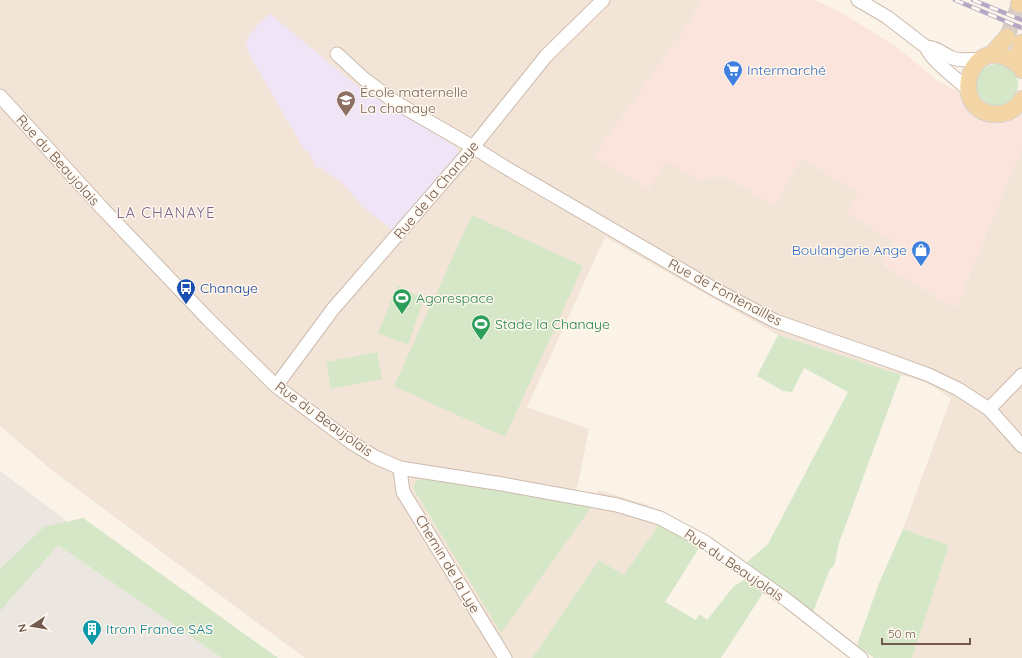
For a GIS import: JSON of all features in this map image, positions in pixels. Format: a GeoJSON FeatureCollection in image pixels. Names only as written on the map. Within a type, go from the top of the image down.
{"type":"FeatureCollection","features":[{"type":"Feature","properties":{"kind":"main road"},"geometry":{"type":"LineString","coordinates":[[1007,37],[986,57],[976,64],[968,78],[968,90],[977,107],[986,112],[997,114],[1002,113],[1020,104]]}},
{"type":"Feature","properties":{"kind":"main road"},"geometry":{"type":"LineString","coordinates":[[986,57],[1000,55],[1019,66],[1021,43]]}},
{"type":"Feature","properties":{"kind":"street","name":"Rue de la Chanaye"},"geometry":{"type":"LineString","coordinates":[[276,386],[333,309],[473,147],[546,56],[603,0]]}},
{"type":"Feature","properties":{"kind":"street"},"geometry":{"type":"LineString","coordinates":[[858,0],[887,17],[926,47],[929,54],[935,61],[968,90]]}},
{"type":"Feature","properties":{"kind":"street"},"geometry":{"type":"LineString","coordinates":[[926,47],[932,47],[952,58],[986,57]]}},
{"type":"Feature","properties":{"kind":"street","name":"Rue de Fontenailles"},"geometry":{"type":"LineString","coordinates":[[337,54],[363,78],[395,102],[710,287],[775,321],[929,375],[958,389],[989,409],[1022,446]]}},
{"type":"Feature","properties":{"kind":"street","name":"Rue du Beaujolais"},"geometry":{"type":"LineString","coordinates":[[0,96],[97,203],[208,319],[276,386],[352,443],[375,457],[400,468],[502,484],[617,505],[660,518],[705,542],[788,601],[861,658]]}},
{"type":"Feature","properties":{"kind":"street"},"geometry":{"type":"LineString","coordinates":[[989,409],[1022,375]]}},
{"type":"Feature","properties":{"kind":"street","name":"Chemin de la Lye"},"geometry":{"type":"LineString","coordinates":[[400,468],[403,492],[505,658]]}},
{"type":"Feature","properties":{"kind":"shaded area"},"geometry":{"type":"Polygon","coordinates":[[[0,0],[700,0],[690,21],[594,156],[649,189],[666,160],[699,179],[723,176],[775,205],[801,159],[859,192],[847,213],[894,241],[883,265],[956,308],[1022,147],[1022,658],[912,658],[949,545],[903,529],[951,398],[925,382],[778,335],[605,237],[527,407],[589,429],[578,484],[571,503],[592,506],[598,490],[648,505],[659,524],[624,575],[599,560],[532,658],[305,658],[54,472],[0,426],[0,0]]]}},
{"type":"Feature","properties":{"kind":"shaded area"},"geometry":{"type":"Polygon","coordinates":[[[700,0],[814,0],[837,10],[897,47],[935,79],[989,110],[1022,116],[1022,147],[956,308],[883,265],[894,241],[847,213],[859,192],[801,159],[775,205],[723,176],[699,179],[666,161],[649,189],[594,156],[690,21],[700,0]]]}},
{"type":"Feature","properties":{"kind":"shaded area","name":"École maternelle La chanaye"},"geometry":{"type":"Polygon","coordinates":[[[270,14],[361,89],[456,147],[458,152],[457,156],[392,230],[363,207],[344,185],[320,167],[317,168],[307,150],[305,151],[249,54],[246,43],[250,34],[259,23],[270,14]]]}},
{"type":"Feature","properties":{"kind":"shaded area"},"geometry":{"type":"Polygon","coordinates":[[[0,471],[66,520],[58,545],[222,658],[0,658],[0,471]]]}},
{"type":"Feature","properties":{"kind":"green space"},"geometry":{"type":"Polygon","coordinates":[[[993,64],[1001,64],[1009,67],[1015,73],[1018,85],[1015,97],[1009,103],[1001,106],[993,106],[985,103],[979,97],[976,89],[976,81],[979,73],[985,67],[993,64]]]}},
{"type":"Feature","properties":{"kind":"green space","name":"Stade la Chanaye"},"geometry":{"type":"Polygon","coordinates":[[[472,215],[583,266],[505,437],[394,386],[472,215]]]}},
{"type":"Feature","properties":{"kind":"green space","name":"Agorespace"},"geometry":{"type":"Polygon","coordinates":[[[397,286],[424,298],[408,345],[378,333],[397,286]]]}},
{"type":"Feature","properties":{"kind":"green space"},"geometry":{"type":"Polygon","coordinates":[[[778,335],[901,375],[839,543],[834,566],[830,569],[813,612],[747,562],[768,544],[848,392],[804,368],[792,392],[783,391],[757,376],[778,335]]]}},
{"type":"Feature","properties":{"kind":"green space"},"geometry":{"type":"Polygon","coordinates":[[[377,352],[382,379],[331,389],[326,362],[377,352]]]}},
{"type":"Feature","properties":{"kind":"green space"},"geometry":{"type":"Polygon","coordinates":[[[425,477],[592,506],[501,633],[413,488],[415,482],[425,477]]]}},
{"type":"Feature","properties":{"kind":"green space"},"geometry":{"type":"Polygon","coordinates":[[[83,518],[278,658],[222,658],[58,545],[0,611],[0,569],[44,527],[83,518]]]}},
{"type":"Feature","properties":{"kind":"green space"},"geometry":{"type":"Polygon","coordinates":[[[659,524],[699,548],[665,602],[696,620],[699,614],[707,620],[734,586],[744,580],[763,593],[721,658],[532,658],[599,560],[624,575],[659,524]]]}},
{"type":"Feature","properties":{"kind":"green space"},"geometry":{"type":"Polygon","coordinates":[[[903,529],[949,545],[912,658],[874,658],[857,645],[879,583],[903,529]]]}},
{"type":"Feature","properties":{"kind":"tunnel"},"geometry":{"type":"LineString","coordinates":[[1007,37],[1019,4]]}},
{"type":"Feature","properties":{"kind":"railway"},"geometry":{"type":"LineString","coordinates":[[955,0],[1022,28]]}},
{"type":"Feature","properties":{"kind":"railway"},"geometry":{"type":"LineString","coordinates":[[973,0],[1022,20]]}},
{"type":"Feature","properties":{"kind":"place","name":"Intermarché"},"geometry":{"type":"Point","coordinates":[733,87]}},
{"type":"Feature","properties":{"kind":"place","name":"École maternelle La chanaye"},"geometry":{"type":"Point","coordinates":[346,117]}},
{"type":"Feature","properties":{"kind":"place","name":"Boulangerie Ange"},"geometry":{"type":"Point","coordinates":[921,267]}},
{"type":"Feature","properties":{"kind":"place","name":"Chanaye"},"geometry":{"type":"Point","coordinates":[186,305]}},
{"type":"Feature","properties":{"kind":"place","name":"Agorespace"},"geometry":{"type":"Point","coordinates":[402,315]}},
{"type":"Feature","properties":{"kind":"place","name":"Stade la Chanaye"},"geometry":{"type":"Point","coordinates":[481,341]}},
{"type":"Feature","properties":{"kind":"place","name":"Itron France SAS"},"geometry":{"type":"Point","coordinates":[92,646]}},
{"type":"Feature","properties":{"kind":"district","name":"LA CHANAYE"},"geometry":{"type":"Point","coordinates":[166,212]}}]}
